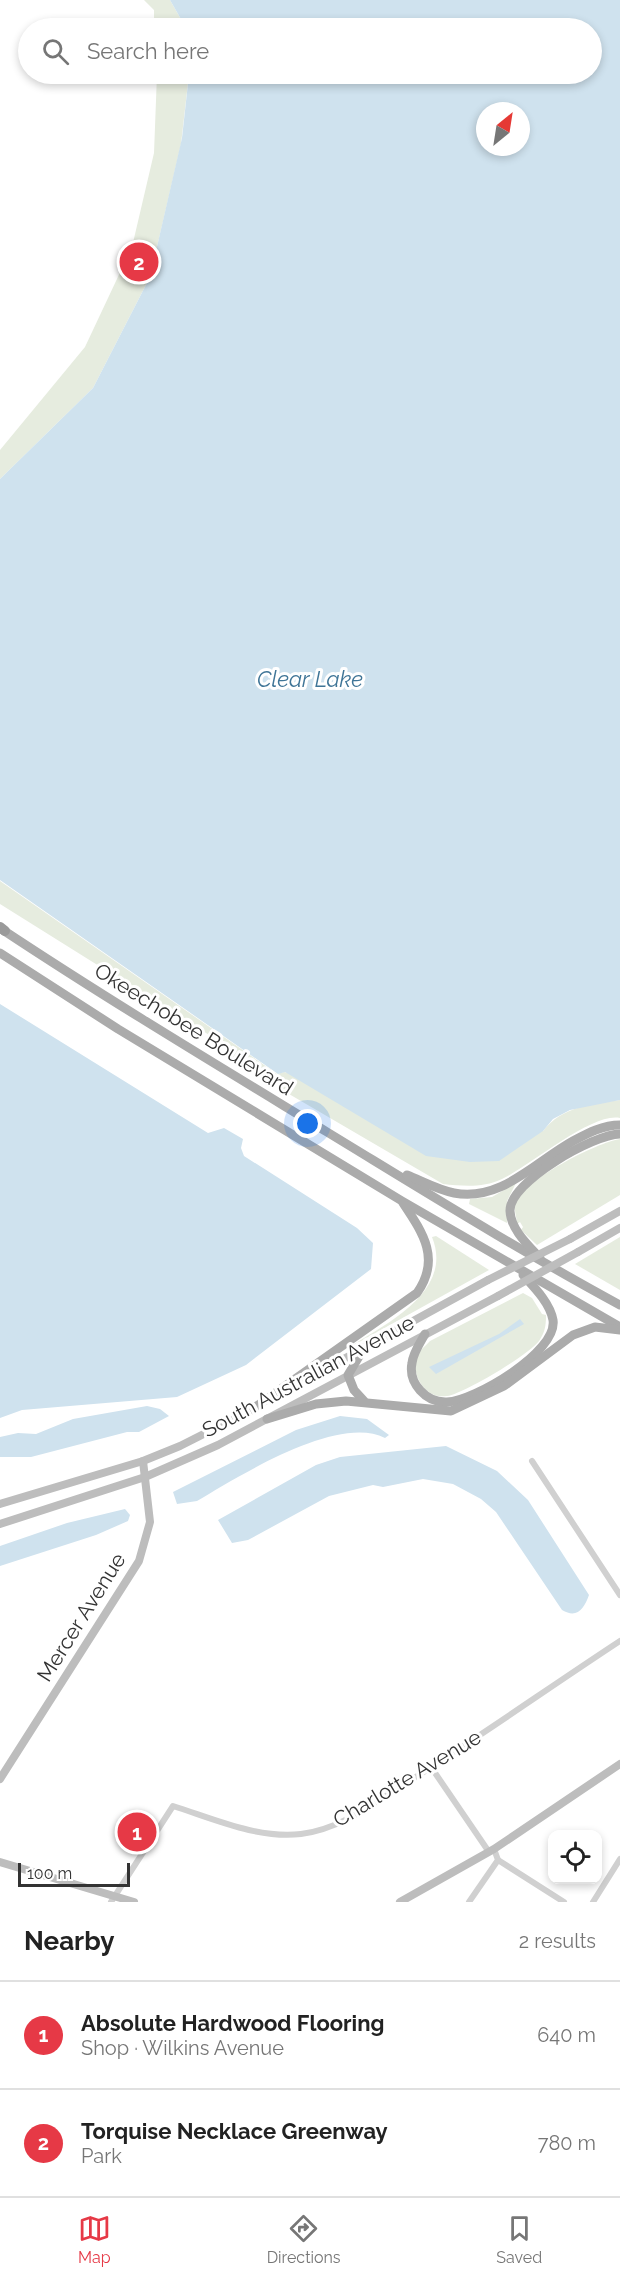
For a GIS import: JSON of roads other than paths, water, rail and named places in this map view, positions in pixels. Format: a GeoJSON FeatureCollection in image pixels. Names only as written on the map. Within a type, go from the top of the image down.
{"type":"FeatureCollection","features":[{"type":"Feature","properties":{"kind":"main road","name":"Okeechobee Boulevard"},"geometry":{"type":"LineString","coordinates":[[2,928],[140,1018],[548,1266],[620,1305]]}},
{"type":"Feature","properties":{"kind":"main road","name":"Okeechobee Boulevard"},"geometry":{"type":"LineString","coordinates":[[0,952],[118,1029],[402,1201],[620,1328]]}},
{"type":"Feature","properties":{"kind":"main road"},"geometry":{"type":"LineString","coordinates":[[377,1162],[439,1188],[455,1193],[478,1194],[493,1191],[515,1180],[560,1148],[591,1132],[620,1125]]}},
{"type":"Feature","properties":{"kind":"main road"},"geometry":{"type":"LineString","coordinates":[[548,1266],[518,1232],[510,1210],[515,1196],[526,1183],[571,1153],[606,1136],[620,1134]]}},
{"type":"Feature","properties":{"kind":"main road"},"geometry":{"type":"LineString","coordinates":[[251,1410],[417,1293],[428,1272],[429,1249],[425,1237],[402,1201]]}},
{"type":"Feature","properties":{"kind":"main road","name":"South Australian Avenue"},"geometry":{"type":"LineString","coordinates":[[0,1504],[143,1461],[180,1446],[251,1410],[488,1280],[570,1239],[620,1210]]}},
{"type":"Feature","properties":{"kind":"main road","name":"South Australian Avenue"},"geometry":{"type":"LineString","coordinates":[[0,1524],[145,1477],[219,1445],[620,1228]]}},
{"type":"Feature","properties":{"kind":"main road"},"geometry":{"type":"LineString","coordinates":[[425,1334],[413,1357],[411,1372],[421,1391],[441,1402],[454,1401],[476,1392],[537,1353],[549,1339],[553,1321],[539,1294],[517,1268]]}},
{"type":"Feature","properties":{"kind":"main road"},"geometry":{"type":"LineString","coordinates":[[267,1419],[316,1404],[364,1401],[451,1411],[504,1386],[573,1335],[595,1327],[620,1328]]}},
{"type":"Feature","properties":{"kind":"main road"},"geometry":{"type":"LineString","coordinates":[[364,1348],[348,1375],[354,1390],[364,1401]]}},
{"type":"Feature","properties":{"kind":"main road","name":"Mercer Avenue"},"geometry":{"type":"LineString","coordinates":[[0,1779],[139,1561],[150,1522],[143,1461]]}},
{"type":"Feature","properties":{"kind":"main road"},"geometry":{"type":"LineString","coordinates":[[400,1902],[491,1851],[620,1764]]}},
{"type":"Feature","properties":{"kind":"main road"},"geometry":{"type":"LineString","coordinates":[[0,1862],[113,1899],[134,1902]]}},
{"type":"Feature","properties":{"kind":"street"},"geometry":{"type":"LineString","coordinates":[[532,1461],[620,1595]]}},
{"type":"Feature","properties":{"kind":"street","name":"Charlotte Avenue"},"geometry":{"type":"LineString","coordinates":[[113,1899],[173,1806],[245,1829],[277,1835],[301,1834],[341,1822],[431,1767],[620,1641]]}},
{"type":"Feature","properties":{"kind":"street"},"geometry":{"type":"LineString","coordinates":[[431,1767],[498,1860],[564,1902]]}},
{"type":"Feature","properties":{"kind":"street"},"geometry":{"type":"LineString","coordinates":[[593,1902],[620,1859]]}},
{"type":"Feature","properties":{"kind":"street"},"geometry":{"type":"LineString","coordinates":[[469,1902],[498,1860]]}},
{"type":"Feature","properties":{"kind":"water","name":"Clear Lake"},"geometry":{"type":"Polygon","coordinates":[[[170,0],[620,0],[620,1100],[570,1110],[553,1119],[543,1131],[499,1161],[470,1162],[426,1156],[285,1072],[278,1074],[0,880],[0,479],[93,388],[150,277],[182,138],[188,84],[602,84],[602,18],[180,18],[170,0]]]}},
{"type":"Feature","properties":{"kind":"water"},"geometry":{"type":"Polygon","coordinates":[[[0,1004],[208,1133],[224,1128],[243,1139],[241,1148],[244,1156],[357,1228],[373,1243],[371,1269],[246,1365],[177,1397],[22,1410],[0,1418],[0,1004]]]}},
{"type":"Feature","properties":{"kind":"water"},"geometry":{"type":"Polygon","coordinates":[[[520,1319],[524,1324],[436,1374],[429,1367],[499,1334],[520,1319]]]}},
{"type":"Feature","properties":{"kind":"water"},"geometry":{"type":"Polygon","coordinates":[[[147,1406],[160,1409],[169,1416],[139,1432],[127,1432],[31,1457],[0,1457],[0,1437],[18,1433],[36,1434],[73,1419],[147,1406]]]}},
{"type":"Feature","properties":{"kind":"water"},"geometry":{"type":"Polygon","coordinates":[[[340,1416],[367,1419],[389,1435],[385,1438],[365,1433],[342,1434],[316,1441],[289,1451],[237,1477],[197,1501],[177,1504],[173,1492],[296,1430],[340,1416]]]}},
{"type":"Feature","properties":{"kind":"water"},"geometry":{"type":"Polygon","coordinates":[[[446,1446],[497,1471],[528,1500],[589,1595],[585,1605],[579,1611],[567,1613],[562,1610],[496,1512],[481,1499],[453,1484],[423,1479],[383,1487],[373,1485],[329,1496],[248,1540],[232,1543],[218,1520],[316,1465],[340,1457],[446,1446]]]}},
{"type":"Feature","properties":{"kind":"water"},"geometry":{"type":"Polygon","coordinates":[[[125,1509],[130,1515],[128,1521],[96,1535],[0,1566],[0,1546],[67,1523],[125,1509]]]}},
{"type":"Feature","properties":{"kind":"place","name":"Torquise Necklace Greenway"},"geometry":{"type":"Point","coordinates":[139,262]}},
{"type":"Feature","properties":{"kind":"place","name":"Absolute Hardwood Flooring"},"geometry":{"type":"Point","coordinates":[137,1832]}}]}
